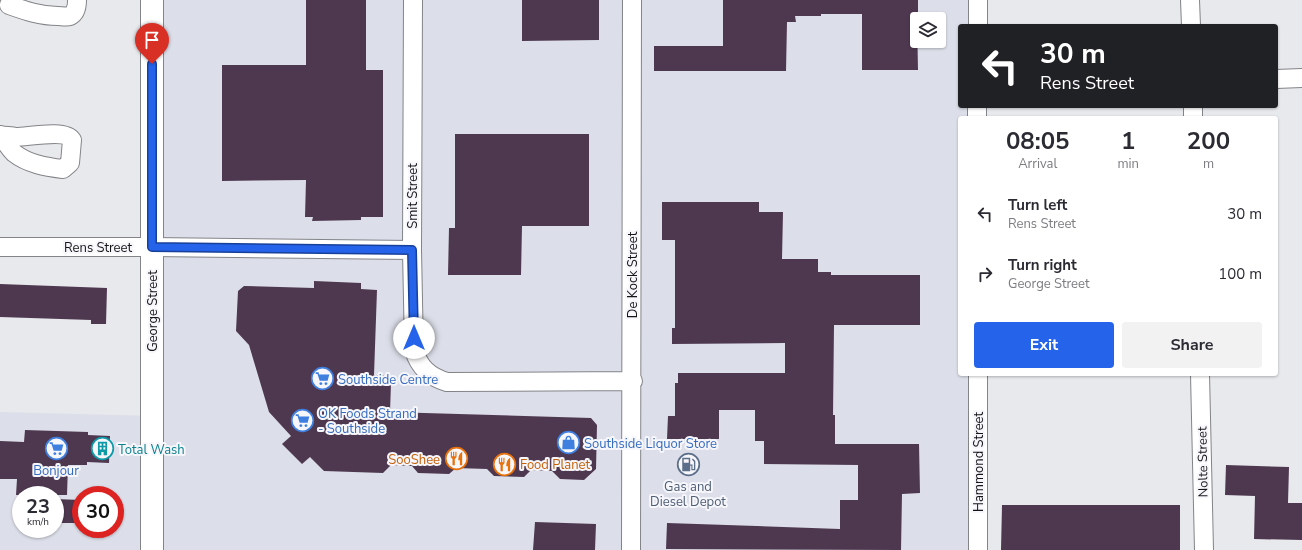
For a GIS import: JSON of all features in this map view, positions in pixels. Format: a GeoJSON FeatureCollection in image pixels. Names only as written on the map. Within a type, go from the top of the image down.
{"type":"FeatureCollection","features":[{"type":"Feature","properties":{"kind":"street"},"geometry":{"type":"LineString","coordinates":[[8,6],[34,15],[71,16],[77,7],[77,0]]}},
{"type":"Feature","properties":{"kind":"street","name":"George Street"},"geometry":{"type":"LineString","coordinates":[[152,0],[152,550]]}},
{"type":"Feature","properties":{"kind":"street","name":"Smit Street"},"geometry":{"type":"LineString","coordinates":[[413,0],[412,250],[414,350],[417,359],[428,374],[447,382],[633,381]]}},
{"type":"Feature","properties":{"kind":"street","name":"De Kock Street"},"geometry":{"type":"LineString","coordinates":[[631,550],[633,381],[632,0]]}},
{"type":"Feature","properties":{"kind":"street"},"geometry":{"type":"LineString","coordinates":[[978,0],[978,24]]}},
{"type":"Feature","properties":{"kind":"street"},"geometry":{"type":"LineString","coordinates":[[1190,0],[1191,24]]}},
{"type":"Feature","properties":{"kind":"street"},"geometry":{"type":"LineString","coordinates":[[1278,79],[1302,78]]}},
{"type":"Feature","properties":{"kind":"street"},"geometry":{"type":"LineString","coordinates":[[0,135],[16,137],[62,135],[70,137],[72,144],[70,163],[63,169],[39,165],[24,159],[13,152],[0,135]]}},
{"type":"Feature","properties":{"kind":"street","name":"Rens Street"},"geometry":{"type":"LineString","coordinates":[[0,247],[412,250]]}},
{"type":"Feature","properties":{"kind":"street","name":"Hammond Street"},"geometry":{"type":"LineString","coordinates":[[978,376],[978,550]]}},
{"type":"Feature","properties":{"kind":"street","name":"Nolte Street"},"geometry":{"type":"LineString","coordinates":[[1200,376],[1204,550]]}},
{"type":"Feature","properties":{"kind":"shaded area"},"geometry":{"type":"Polygon","coordinates":[[[151,0],[973,0],[973,24],[958,24],[958,108],[974,108],[974,116],[958,116],[958,376],[976,376],[977,550],[0,550],[0,412],[153,416],[151,0]]]}},
{"type":"Feature","properties":{"kind":"building"},"geometry":{"type":"Polygon","coordinates":[[[306,0],[366,0],[366,70],[383,70],[383,217],[361,217],[361,220],[312,221],[313,217],[305,217],[306,180],[222,181],[222,65],[306,65],[306,0]]]}},
{"type":"Feature","properties":{"kind":"building"},"geometry":{"type":"Polygon","coordinates":[[[522,0],[599,0],[599,40],[522,41],[522,0]]]}},
{"type":"Feature","properties":{"kind":"building"},"geometry":{"type":"Polygon","coordinates":[[[723,0],[918,0],[918,12],[910,12],[910,48],[918,48],[918,70],[862,70],[862,14],[821,14],[821,16],[795,16],[796,22],[787,22],[786,71],[654,71],[654,46],[723,46],[723,0]]]}},
{"type":"Feature","properties":{"kind":"building"},"geometry":{"type":"Polygon","coordinates":[[[455,134],[589,134],[589,226],[522,226],[521,275],[448,275],[449,228],[455,228],[455,134]]]}},
{"type":"Feature","properties":{"kind":"building"},"geometry":{"type":"Polygon","coordinates":[[[662,202],[759,202],[759,212],[783,212],[782,259],[818,259],[818,272],[831,272],[831,275],[920,275],[920,325],[834,325],[833,415],[835,415],[835,444],[919,444],[920,493],[902,494],[901,550],[666,549],[667,523],[840,529],[840,500],[858,500],[858,465],[764,464],[764,441],[755,441],[755,410],[719,410],[719,439],[667,439],[668,416],[675,416],[675,383],[678,383],[678,373],[785,373],[785,343],[672,344],[672,328],[675,328],[675,240],[662,240],[662,202]]]}},
{"type":"Feature","properties":{"kind":"building","name":"Southside Centre"},"geometry":{"type":"Polygon","coordinates":[[[314,281],[361,283],[361,289],[377,290],[374,375],[384,375],[391,383],[390,412],[591,418],[597,425],[596,469],[584,480],[560,479],[552,471],[531,470],[524,477],[494,476],[487,469],[456,468],[449,474],[418,473],[412,466],[391,465],[383,473],[324,471],[310,457],[302,464],[282,444],[291,436],[269,412],[249,345],[236,331],[238,291],[244,286],[314,288],[314,281]]]}},
{"type":"Feature","properties":{"kind":"building"},"geometry":{"type":"Polygon","coordinates":[[[0,284],[107,288],[106,324],[91,324],[91,320],[0,317],[0,284]]]}},
{"type":"Feature","properties":{"kind":"building"},"geometry":{"type":"Polygon","coordinates":[[[25,430],[88,432],[88,435],[110,436],[109,463],[87,462],[87,465],[68,465],[67,495],[64,495],[64,486],[17,486],[17,479],[0,479],[0,441],[24,442],[25,430]]]}},
{"type":"Feature","properties":{"kind":"building"},"geometry":{"type":"Polygon","coordinates":[[[1226,465],[1289,467],[1288,503],[1302,503],[1302,540],[1254,539],[1255,496],[1225,495],[1226,465]]]}},
{"type":"Feature","properties":{"kind":"building"},"geometry":{"type":"Polygon","coordinates":[[[64,499],[72,500],[72,523],[64,523],[64,499]]]}},
{"type":"Feature","properties":{"kind":"building"},"geometry":{"type":"Polygon","coordinates":[[[1002,505],[1180,505],[1180,550],[1001,550],[1002,505]]]}},
{"type":"Feature","properties":{"kind":"building"},"geometry":{"type":"Polygon","coordinates":[[[535,522],[596,524],[595,550],[533,550],[535,522]]]}},
{"type":"Feature","properties":{"kind":"place","name":"Southside Centre"},"geometry":{"type":"Point","coordinates":[323,379]}},
{"type":"Feature","properties":{"kind":"place","name":"OK Foods Strand - Southside"},"geometry":{"type":"Point","coordinates":[302,420]}},
{"type":"Feature","properties":{"kind":"place","name":"Southside Liquor Store"},"geometry":{"type":"Point","coordinates":[568,443]}},
{"type":"Feature","properties":{"kind":"place","name":"Bonjour"},"geometry":{"type":"Point","coordinates":[56,448]}},
{"type":"Feature","properties":{"kind":"place","name":"Total Wash"},"geometry":{"type":"Point","coordinates":[102,449]}},
{"type":"Feature","properties":{"kind":"place","name":"SooShee"},"geometry":{"type":"Point","coordinates":[456,459]}},
{"type":"Feature","properties":{"kind":"place","name":"Food Planet"},"geometry":{"type":"Point","coordinates":[505,464]}},
{"type":"Feature","properties":{"kind":"place","name":"Gas and Diesel Depot"},"geometry":{"type":"Point","coordinates":[688,464]}},
{"type":"Feature","properties":{"kind":"route"},"geometry":{"type":"LineString","coordinates":[[152,64],[152,247],[412,250],[414,338]]}}]}
